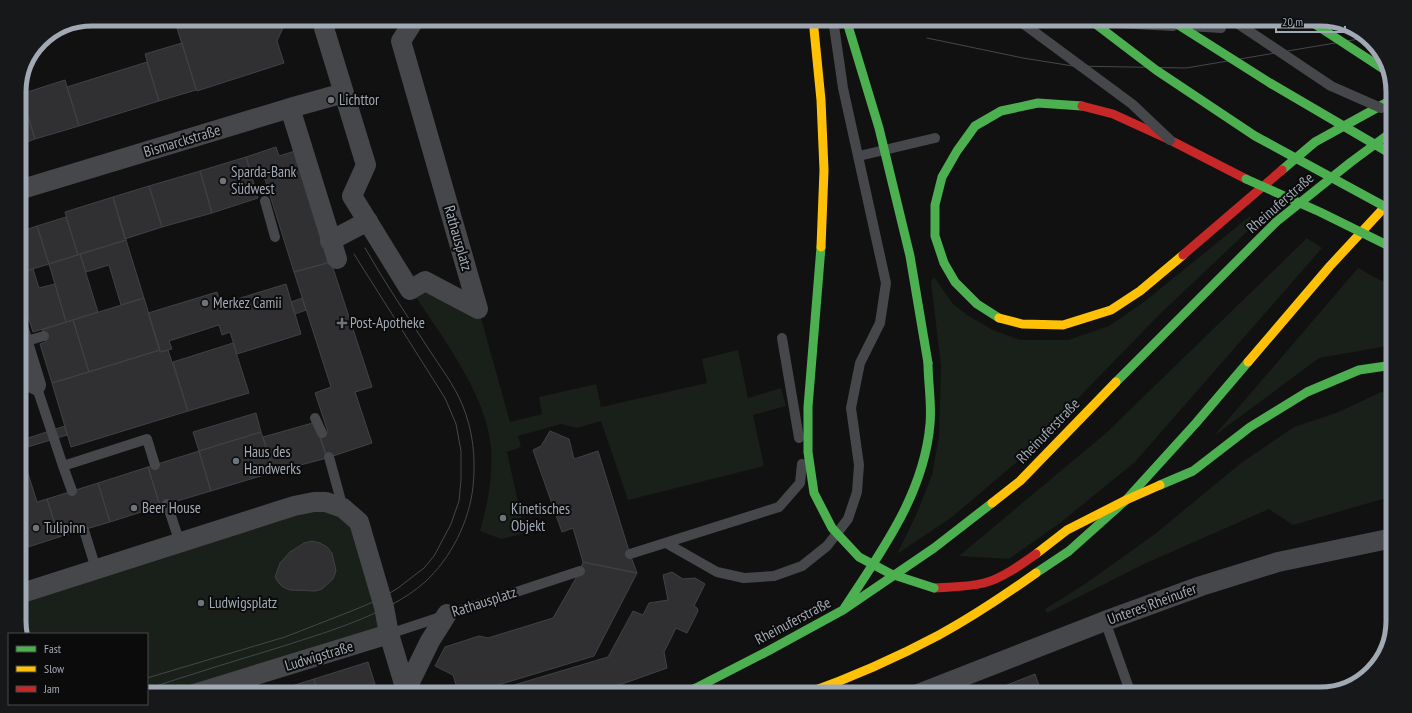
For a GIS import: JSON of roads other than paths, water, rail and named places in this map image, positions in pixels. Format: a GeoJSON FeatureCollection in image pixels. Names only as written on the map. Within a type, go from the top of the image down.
{"type":"FeatureCollection","features":[{"type":"Feature","properties":{"kind":"main road"},"geometry":{"type":"LineString","coordinates":[[814,26],[821,100],[824,170],[821,245],[808,407],[808,452],[814,493],[832,528],[859,557],[891,574],[934,588],[963,587],[986,583],[1007,573],[1028,560],[1068,530],[1126,500],[1193,471],[1250,427],[1306,392],[1359,370],[1386,367]]}},
{"type":"Feature","properties":{"kind":"main road"},"geometry":{"type":"LineString","coordinates":[[843,610],[897,526],[916,483],[925,457],[930,424],[928,363],[910,256],[879,128],[848,26]]}},
{"type":"Feature","properties":{"kind":"main road"},"geometry":{"type":"LineString","coordinates":[[1098,26],[1156,70],[1255,136],[1386,207]]}},
{"type":"Feature","properties":{"kind":"main road"},"geometry":{"type":"LineString","coordinates":[[1181,26],[1270,83],[1386,151]]}},
{"type":"Feature","properties":{"kind":"main road"},"geometry":{"type":"LineString","coordinates":[[1318,26],[1381,67]]}},
{"type":"Feature","properties":{"kind":"main road"},"geometry":{"type":"LineString","coordinates":[[1386,103],[1315,142],[1140,291],[1111,310],[1063,325],[1022,324],[999,318],[977,304],[955,282],[944,263],[936,236],[935,205],[942,177],[957,151],[975,126],[1001,111],[1038,103],[1068,104],[1113,114],[1170,140],[1246,180],[1320,212],[1386,245]]}},
{"type":"Feature","properties":{"kind":"main road","name":"Rheinuferstraße"},"geometry":{"type":"LineString","coordinates":[[701,687],[843,610],[934,548],[1020,481],[1093,404],[1276,222],[1386,136]]}},
{"type":"Feature","properties":{"kind":"main road"},"geometry":{"type":"LineString","coordinates":[[825,687],[939,635],[1006,594],[1069,551],[1126,500],[1196,422],[1330,266],[1386,206]]}},
{"type":"Feature","properties":{"kind":"street","name":"Rathausplatz"},"geometry":{"type":"LineString","coordinates":[[325,26],[324,28],[366,165],[352,196],[410,290],[425,281],[478,308],[401,41],[411,26]]}},
{"type":"Feature","properties":{"kind":"street","name":"Bismarckstraße"},"geometry":{"type":"LineString","coordinates":[[26,188],[344,93]]}},
{"type":"Feature","properties":{"kind":"street"},"geometry":{"type":"LineString","coordinates":[[290,108],[334,250],[368,221]]}},
{"type":"Feature","properties":{"kind":"street"},"geometry":{"type":"LineString","coordinates":[[26,373],[28,388]]}},
{"type":"Feature","properties":{"kind":"street"},"geometry":{"type":"LineString","coordinates":[[26,592],[294,506],[314,502],[326,502],[343,508],[359,522],[384,607],[389,634],[405,687]]}},
{"type":"Feature","properties":{"kind":"street","name":"Unteres Rheinufer"},"geometry":{"type":"LineString","coordinates":[[936,687],[1105,621],[1201,586],[1278,562],[1386,539]]}},
{"type":"Feature","properties":{"kind":"street"},"geometry":{"type":"LineString","coordinates":[[409,687],[430,641],[447,614]]}},
{"type":"Feature","properties":{"kind":"street","name":"Ludwigstraße"},"geometry":{"type":"LineString","coordinates":[[217,687],[389,634]]}},
{"type":"Feature","properties":{"kind":"lane"},"geometry":{"type":"LineString","coordinates":[[666,543],[717,572],[744,578],[774,576],[802,566],[827,546],[848,519],[856,492],[859,465],[851,408],[860,363],[880,323],[886,283],[843,88],[834,26]]}},
{"type":"Feature","properties":{"kind":"lane"},"geometry":{"type":"LineString","coordinates":[[1026,26],[1132,104],[1170,140]]}},
{"type":"Feature","properties":{"kind":"lane"},"geometry":{"type":"LineString","coordinates":[[1181,26],[1221,28]]}},
{"type":"Feature","properties":{"kind":"lane"},"geometry":{"type":"LineString","coordinates":[[1241,26],[1331,86],[1381,108]]}},
{"type":"Feature","properties":{"kind":"lane"},"geometry":{"type":"LineString","coordinates":[[859,156],[936,138]]}},
{"type":"Feature","properties":{"kind":"lane"},"geometry":{"type":"LineString","coordinates":[[265,201],[275,238]]}},
{"type":"Feature","properties":{"kind":"lane"},"geometry":{"type":"LineString","coordinates":[[26,336],[44,336]]}},
{"type":"Feature","properties":{"kind":"lane"},"geometry":{"type":"LineString","coordinates":[[630,554],[779,507],[800,483],[802,456],[782,338]]}},
{"type":"Feature","properties":{"kind":"lane"},"geometry":{"type":"LineString","coordinates":[[28,388],[63,466],[72,492]]}},
{"type":"Feature","properties":{"kind":"lane"},"geometry":{"type":"LineString","coordinates":[[316,418],[322,433]]}},
{"type":"Feature","properties":{"kind":"lane"},"geometry":{"type":"LineString","coordinates":[[63,466],[147,439],[156,465]]}},
{"type":"Feature","properties":{"kind":"lane"},"geometry":{"type":"LineString","coordinates":[[329,457],[343,508]]}},
{"type":"Feature","properties":{"kind":"lane"},"geometry":{"type":"LineString","coordinates":[[167,504],[180,543]]}},
{"type":"Feature","properties":{"kind":"lane"},"geometry":{"type":"LineString","coordinates":[[84,530],[96,570]]}},
{"type":"Feature","properties":{"kind":"lane","name":"Rathausplatz"},"geometry":{"type":"LineString","coordinates":[[389,634],[580,572]]}},
{"type":"Feature","properties":{"kind":"lane"},"geometry":{"type":"LineString","coordinates":[[1105,621],[1129,687]]}},
{"type":"Feature","properties":{"kind":"tram line"},"geometry":{"type":"LineString","coordinates":[[927,38],[1023,58],[1073,66],[1186,68],[1359,39]]}},
{"type":"Feature","properties":{"kind":"tram line"},"geometry":{"type":"LineString","coordinates":[[153,687],[312,637],[373,614],[410,594],[425,582],[443,562],[457,539],[463,526],[471,500],[474,476],[473,444],[466,414],[451,383],[380,274],[365,248]]}},
{"type":"Feature","properties":{"kind":"tram line"},"geometry":{"type":"LineString","coordinates":[[148,678],[285,637],[380,599],[398,588],[424,568],[434,556],[451,524],[459,501],[461,480],[461,451],[456,424],[445,398],[354,254]]}},
{"type":"Feature","properties":{"kind":"place","name":"Lichttor"},"geometry":{"type":"Point","coordinates":[331,100]}},
{"type":"Feature","properties":{"kind":"place","name":"Sparda-Bank Südwest"},"geometry":{"type":"Point","coordinates":[223,181]}},
{"type":"Feature","properties":{"kind":"place","name":"Merkez Camii"},"geometry":{"type":"Point","coordinates":[205,303]}},
{"type":"Feature","properties":{"kind":"place","name":"Post-Apotheke"},"geometry":{"type":"Point","coordinates":[342,323]}},
{"type":"Feature","properties":{"kind":"place","name":"Haus des Handwerks"},"geometry":{"type":"Point","coordinates":[236,461]}},
{"type":"Feature","properties":{"kind":"place","name":"Beer House"},"geometry":{"type":"Point","coordinates":[134,508]}},
{"type":"Feature","properties":{"kind":"place","name":"Kinetisches Objekt"},"geometry":{"type":"Point","coordinates":[503,518]}},
{"type":"Feature","properties":{"kind":"place","name":"Tulipinn"},"geometry":{"type":"Point","coordinates":[36,528]}},
{"type":"Feature","properties":{"kind":"place","name":"Ludwigsplatz"},"geometry":{"type":"Point","coordinates":[201,603]}}]}
